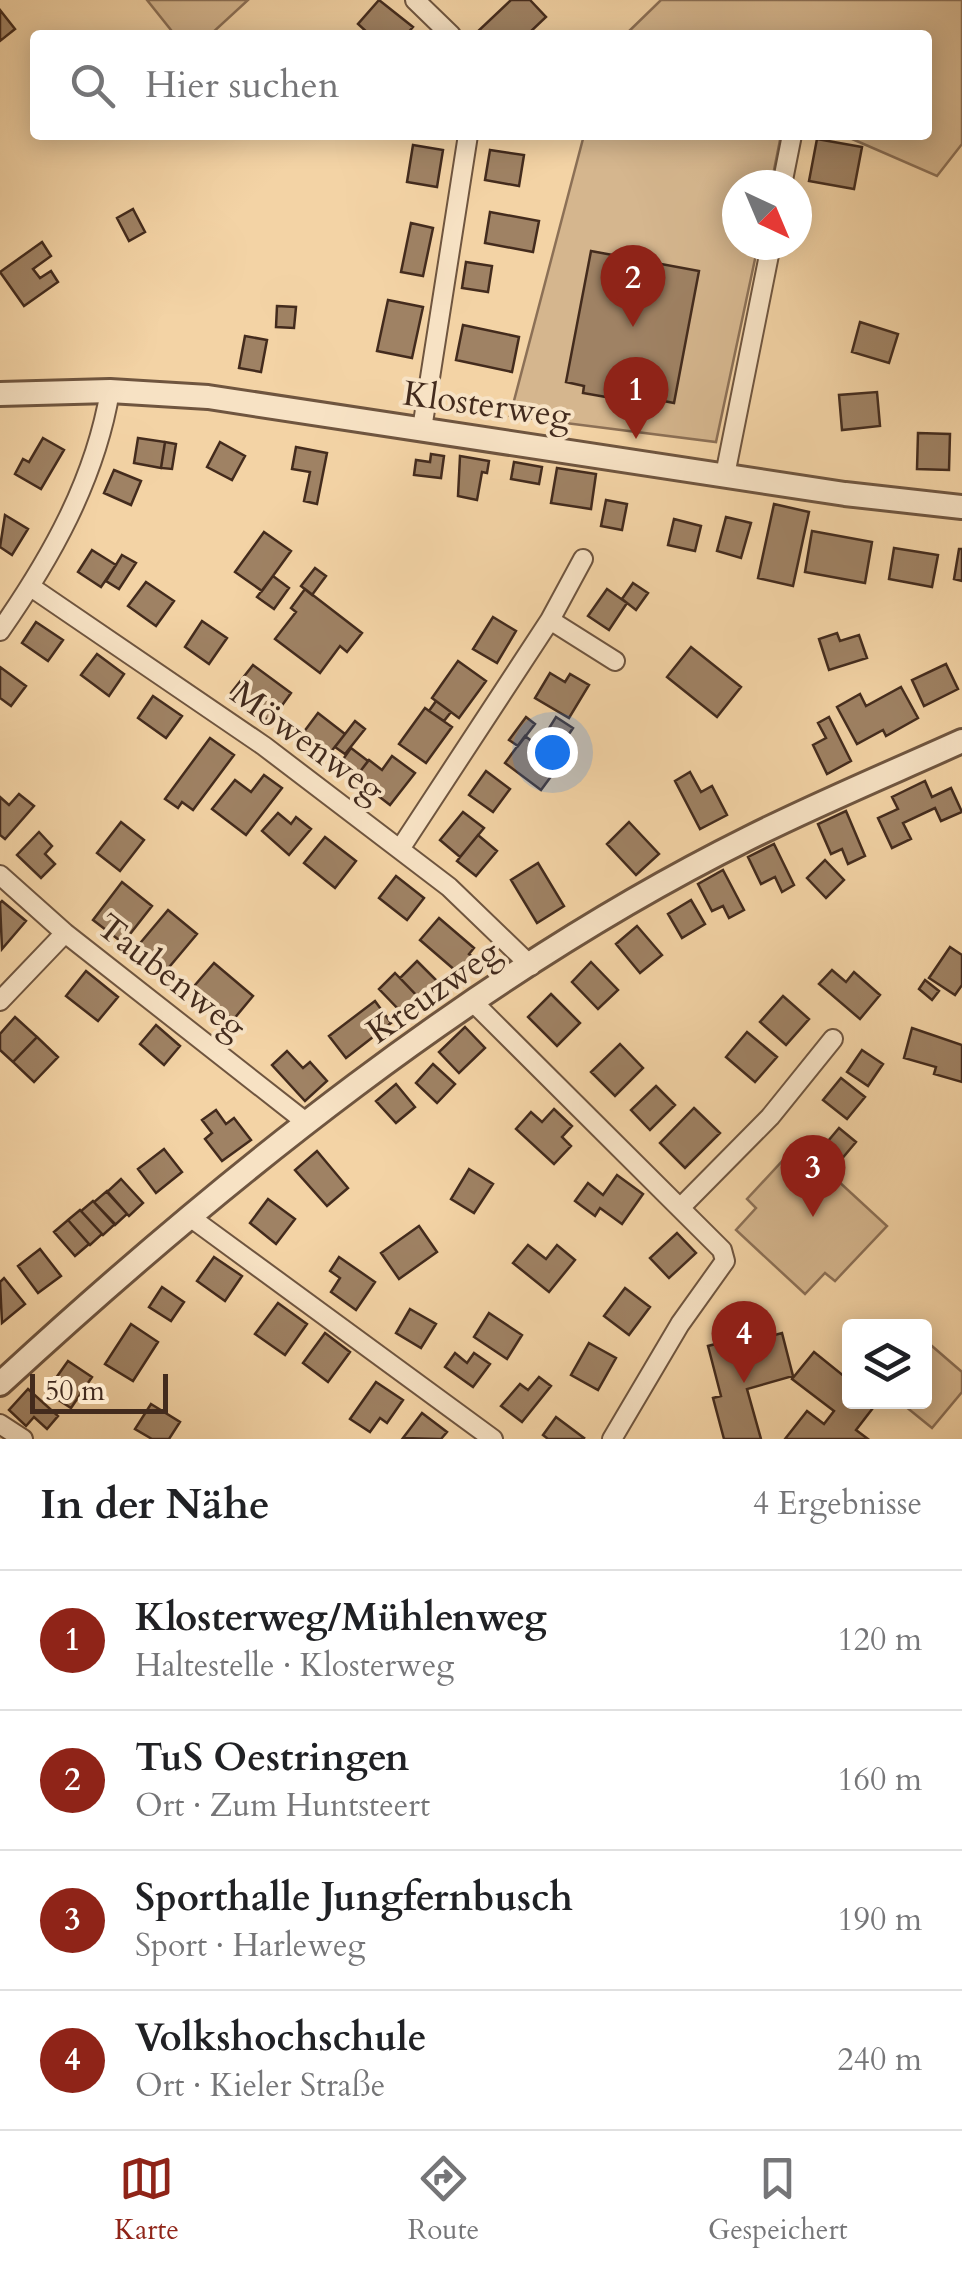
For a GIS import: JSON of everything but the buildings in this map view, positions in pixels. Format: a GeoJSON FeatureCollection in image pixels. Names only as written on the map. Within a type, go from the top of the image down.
{"type":"FeatureCollection","features":[{"type":"Feature","properties":{"kind":"street"},"geometry":{"type":"LineString","coordinates":[[415,0],[446,30]]}},
{"type":"Feature","properties":{"kind":"street"},"geometry":{"type":"LineString","coordinates":[[422,429],[467,140]]}},
{"type":"Feature","properties":{"kind":"street"},"geometry":{"type":"LineString","coordinates":[[785,170],[791,140]]}},
{"type":"Feature","properties":{"kind":"street"},"geometry":{"type":"LineString","coordinates":[[725,474],[767,260]]}},
{"type":"Feature","properties":{"kind":"street"},"geometry":{"type":"LineString","coordinates":[[0,631],[31,586],[100,447],[110,392]]}},
{"type":"Feature","properties":{"kind":"street","name":"Klosterweg"},"geometry":{"type":"LineString","coordinates":[[0,394],[110,392],[208,398],[962,507]]}},
{"type":"Feature","properties":{"kind":"street"},"geometry":{"type":"LineString","coordinates":[[400,849],[550,620],[583,559]]}},
{"type":"Feature","properties":{"kind":"street","name":"Möwenweg"},"geometry":{"type":"LineString","coordinates":[[31,586],[264,746],[400,849],[450,887],[531,966]]}},
{"type":"Feature","properties":{"kind":"street"},"geometry":{"type":"LineString","coordinates":[[550,620],[615,661]]}},
{"type":"Feature","properties":{"kind":"street","name":"Kreuzweg"},"geometry":{"type":"LineString","coordinates":[[0,1384],[190,1217],[307,1123],[474,1003],[747,839],[962,741]]}},
{"type":"Feature","properties":{"kind":"street","name":"Taubenweg"},"geometry":{"type":"LineString","coordinates":[[0,875],[65,932],[307,1123]]}},
{"type":"Feature","properties":{"kind":"street"},"geometry":{"type":"LineString","coordinates":[[0,1001],[65,932]]}},
{"type":"Feature","properties":{"kind":"street"},"geometry":{"type":"LineString","coordinates":[[474,1003],[722,1250],[725,1261],[662,1353],[612,1439]]}},
{"type":"Feature","properties":{"kind":"street"},"geometry":{"type":"LineString","coordinates":[[682,1206],[770,1116],[833,1039]]}},
{"type":"Feature","properties":{"kind":"street"},"geometry":{"type":"LineString","coordinates":[[190,1217],[493,1439]]}},
{"type":"Feature","properties":{"kind":"street"},"geometry":{"type":"LineString","coordinates":[[0,1424],[23,1439]]}},
{"type":"Feature","properties":{"kind":"shaded area"},"geometry":{"type":"Polygon","coordinates":[[[147,0],[248,0],[215,30],[171,30],[147,0]]]}},
{"type":"Feature","properties":{"kind":"shaded area"},"geometry":{"type":"Polygon","coordinates":[[[661,0],[962,0],[962,144],[937,176],[854,140],[932,140],[932,30],[630,30],[661,0]]]}},
{"type":"Feature","properties":{"kind":"shaded area"},"geometry":{"type":"Polygon","coordinates":[[[583,140],[780,140],[774,170],[722,170],[722,260],[755,260],[716,442],[510,416],[583,140]]]}},
{"type":"Feature","properties":{"kind":"shaded area"},"geometry":{"type":"Polygon","coordinates":[[[798,1144],[887,1226],[835,1281],[825,1273],[805,1294],[736,1230],[756,1208],[747,1199],[798,1144]]]}},
{"type":"Feature","properties":{"kind":"shaded area"},"geometry":{"type":"Polygon","coordinates":[[[932,1346],[962,1372],[962,1392],[932,1428],[909,1409],[932,1409],[932,1346]]]}},
{"type":"Feature","properties":{"kind":"place","name":"TuS Oestringen"},"geometry":{"type":"Point","coordinates":[633,327]}},
{"type":"Feature","properties":{"kind":"place","name":"Klosterweg/Mühlenweg"},"geometry":{"type":"Point","coordinates":[636,439]}},
{"type":"Feature","properties":{"kind":"place","name":"Sporthalle Jungfernbusch"},"geometry":{"type":"Point","coordinates":[813,1217]}},
{"type":"Feature","properties":{"kind":"place","name":"Volkshochschule"},"geometry":{"type":"Point","coordinates":[744,1383]}}]}
